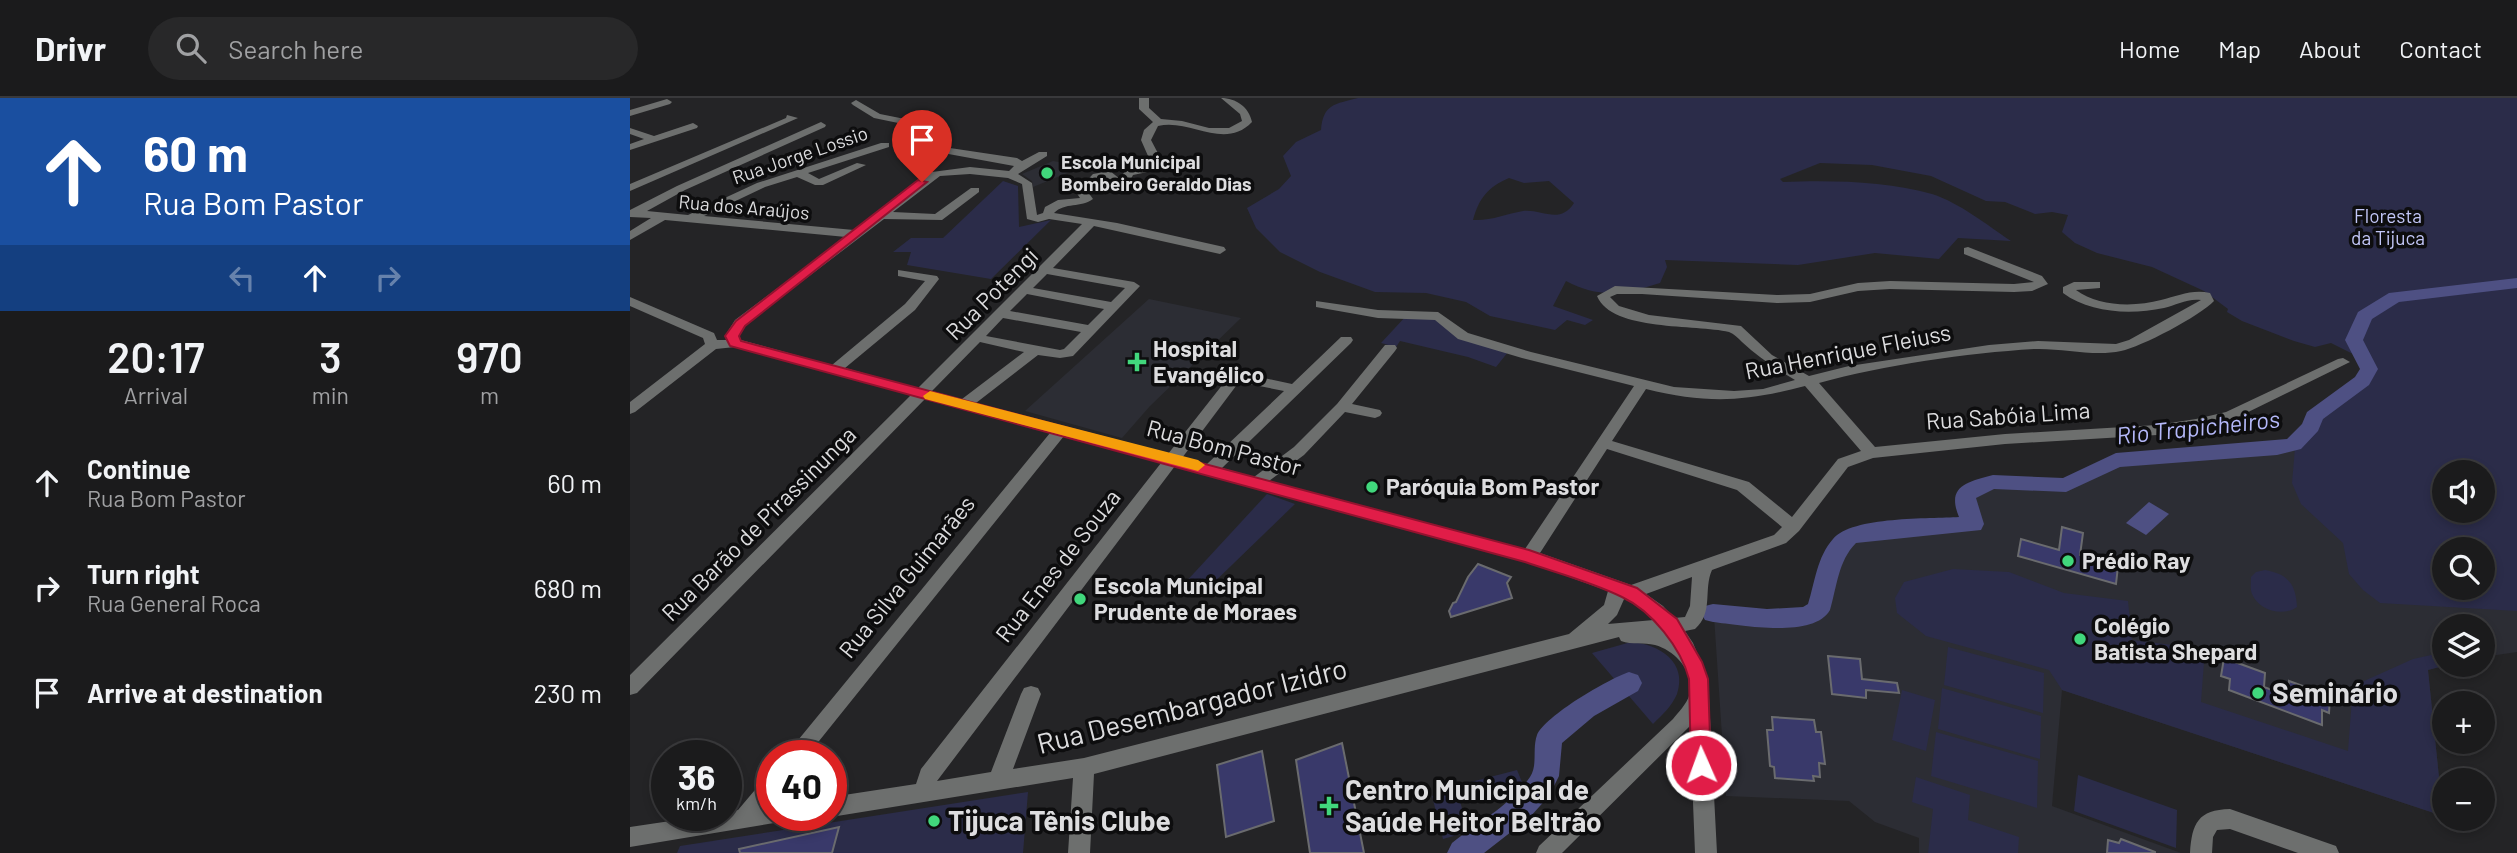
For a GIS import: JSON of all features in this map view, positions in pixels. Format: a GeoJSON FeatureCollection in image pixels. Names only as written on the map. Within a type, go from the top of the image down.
{"type":"FeatureCollection","features":[{"type":"Feature","properties":{"kind":"street"},"geometry":{"type":"LineString","coordinates":[[1144,98],[1144,109],[1160,123]]}},
{"type":"Feature","properties":{"kind":"street"},"geometry":{"type":"LineString","coordinates":[[1048,215],[1053,205],[1087,199],[1083,192],[1097,176],[1110,174],[1112,180],[1120,183],[1125,181],[1129,173],[1158,167],[1146,140],[1149,130],[1160,123],[1187,123],[1212,131],[1243,125],[1247,122],[1245,113],[1226,98]]}},
{"type":"Feature","properties":{"kind":"street"},"geometry":{"type":"LineString","coordinates":[[630,113],[667,102]]}},
{"type":"Feature","properties":{"kind":"street"},"geometry":{"type":"LineString","coordinates":[[856,103],[877,116],[906,122],[947,151],[1011,160],[1020,166]]}},
{"type":"Feature","properties":{"kind":"street"},"geometry":{"type":"LineString","coordinates":[[630,188],[793,118],[790,117]]}},
{"type":"Feature","properties":{"kind":"street"},"geometry":{"type":"LineString","coordinates":[[632,214],[681,188],[821,125]]}},
{"type":"Feature","properties":{"kind":"street"},"geometry":{"type":"LineString","coordinates":[[630,147],[692,127]]}},
{"type":"Feature","properties":{"kind":"street"},"geometry":{"type":"LineString","coordinates":[[630,131],[654,139]]}},
{"type":"Feature","properties":{"kind":"street","name":"Rua Jorge Lossio"},"geometry":{"type":"LineString","coordinates":[[689,219],[744,192],[885,145]]}},
{"type":"Feature","properties":{"kind":"street"},"geometry":{"type":"LineString","coordinates":[[1011,175],[1020,166],[1043,154]]}},
{"type":"Feature","properties":{"kind":"street"},"geometry":{"type":"LineString","coordinates":[[798,173],[819,183],[861,165]]}},
{"type":"Feature","properties":{"kind":"street"},"geometry":{"type":"LineString","coordinates":[[735,343],[732,336],[740,323],[922,182],[940,172],[1011,175],[1024,179],[1031,217],[1038,219],[1048,215],[1128,228],[1220,250]]}},
{"type":"Feature","properties":{"kind":"street"},"geometry":{"type":"LineString","coordinates":[[880,215],[938,218],[975,190]]}},
{"type":"Feature","properties":{"kind":"street","name":"Rua dos Araújos"},"geometry":{"type":"LineString","coordinates":[[632,214],[855,234]]}},
{"type":"Feature","properties":{"kind":"street"},"geometry":{"type":"LineString","coordinates":[[630,236],[661,217]]}},
{"type":"Feature","properties":{"kind":"street","name":"Rua Potengi"},"geometry":{"type":"LineString","coordinates":[[921,393],[1003,314],[1090,223]]}},
{"type":"Feature","properties":{"kind":"street"},"geometry":{"type":"LineString","coordinates":[[1871,453],[1806,381],[1768,358],[1736,329],[1648,319],[1614,309],[1606,303],[1603,296],[1615,290],[1642,290],[1777,299],[1810,298],[1858,287],[1890,285],[2014,288],[2042,284],[2038,279],[1968,251]]}},
{"type":"Feature","properties":{"kind":"street"},"geometry":{"type":"LineString","coordinates":[[979,338],[1064,355],[1134,286],[1046,270]]}},
{"type":"Feature","properties":{"kind":"street"},"geometry":{"type":"LineString","coordinates":[[834,371],[910,307],[933,279],[902,272]]}},
{"type":"Feature","properties":{"kind":"street","name":"Rua Henrique Fleiuss"},"geometry":{"type":"LineString","coordinates":[[1321,304],[1378,314],[1438,316],[1462,336],[1642,384],[1703,396],[1734,396],[1763,393],[1880,364],[2013,346],[2117,348],[2134,344],[2208,301],[2205,296],[2198,295],[2161,304],[2114,306],[2084,299],[2067,290],[2074,286],[2096,285]]}},
{"type":"Feature","properties":{"kind":"street"},"geometry":{"type":"LineString","coordinates":[[1025,290],[1114,307]]}},
{"type":"Feature","properties":{"kind":"street"},"geometry":{"type":"LineString","coordinates":[[630,409],[712,345],[709,336],[696,329],[633,304]]}},
{"type":"Feature","properties":{"kind":"street"},"geometry":{"type":"LineString","coordinates":[[1003,314],[1091,330]]}},
{"type":"Feature","properties":{"kind":"street"},"geometry":{"type":"LineString","coordinates":[[696,329],[740,323]]}},
{"type":"Feature","properties":{"kind":"street"},"geometry":{"type":"LineString","coordinates":[[1212,469],[1346,340]]}},
{"type":"Feature","properties":{"kind":"street","name":"Rua Bom Pastor"},"geometry":{"type":"LineString","coordinates":[[712,345],[735,343],[1529,556],[1624,589],[1670,625],[1692,660]]}},
{"type":"Feature","properties":{"kind":"street"},"geometry":{"type":"LineString","coordinates":[[1257,482],[1299,451],[1342,407],[1390,348]]}},
{"type":"Feature","properties":{"kind":"street"},"geometry":{"type":"LineString","coordinates":[[964,405],[1035,350]]}},
{"type":"Feature","properties":{"kind":"street","name":"Rua Sabóia Lima"},"geometry":{"type":"LineString","coordinates":[[1624,589],[1705,567],[1780,539],[1793,527],[1843,463],[1871,453],[2006,439],[2158,430],[2196,424],[2231,415],[2343,362]]}},
{"type":"Feature","properties":{"kind":"street","name":"Rua Enes de Souza"},"geometry":{"type":"LineString","coordinates":[[928,793],[928,776],[1238,375],[1295,388]]}},
{"type":"Feature","properties":{"kind":"street"},"geometry":{"type":"LineString","coordinates":[[1529,556],[1642,384]]}},
{"type":"Feature","properties":{"kind":"street","name":"Rua Barão de Pirassinunga"},"geometry":{"type":"LineString","coordinates":[[630,687],[921,393]]}},
{"type":"Feature","properties":{"kind":"street"},"geometry":{"type":"LineString","coordinates":[[1342,407],[1375,413]]}},
{"type":"Feature","properties":{"kind":"street","name":"Rua Silva Guimarães"},"geometry":{"type":"LineString","coordinates":[[808,740],[1060,431]]}},
{"type":"Feature","properties":{"kind":"street"},"geometry":{"type":"LineString","coordinates":[[1603,443],[1743,486],[1793,527]]}},
{"type":"Feature","properties":{"kind":"street"},"geometry":{"type":"LineString","coordinates":[[1670,625],[1689,624],[1696,619],[1700,607],[1698,582],[1705,567]]}},
{"type":"Feature","properties":{"kind":"street"},"geometry":{"type":"LineString","coordinates":[[1563,645],[1610,611],[1624,589]]}},
{"type":"Feature","properties":{"kind":"street","name":"Rua Desembargador Izidro"},"geometry":{"type":"LineString","coordinates":[[847,805],[1084,767],[1563,645],[1612,630],[1670,625]]}},
{"type":"Feature","properties":{"kind":"street","name":"Rua Desembargador Izidro"},"geometry":{"type":"LineString","coordinates":[[1563,645],[1609,637],[1655,637],[1678,647],[1692,660]]}},
{"type":"Feature","properties":{"kind":"street"},"geometry":{"type":"LineString","coordinates":[[1692,660],[1698,679],[1706,853]]}},
{"type":"Feature","properties":{"kind":"street"},"geometry":{"type":"LineString","coordinates":[[999,781],[1031,694]]}},
{"type":"Feature","properties":{"kind":"street"},"geometry":{"type":"LineString","coordinates":[[1547,853],[1680,725],[1699,698]]}},
{"type":"Feature","properties":{"kind":"street"},"geometry":{"type":"LineString","coordinates":[[1079,853],[1084,767]]}},
{"type":"Feature","properties":{"kind":"street"},"geometry":{"type":"LineString","coordinates":[[744,819],[756,804]]}},
{"type":"Feature","properties":{"kind":"street"},"geometry":{"type":"LineString","coordinates":[[630,837],[756,817]]}},
{"type":"Feature","properties":{"kind":"street"},"geometry":{"type":"LineString","coordinates":[[2200,853],[2202,832],[2207,823],[2216,819],[2231,819],[2328,853]]}},
{"type":"Feature","properties":{"kind":"shaded area","name":"Escola Municipal Bombeiro Geraldo Dias"},"geometry":{"type":"Polygon","coordinates":[[[1053,161],[1070,164],[1064,167],[1072,171],[1033,187],[1032,181],[1022,174],[1053,161]]]}},
{"type":"Feature","properties":{"kind":"shaded area","name":"Hospital Evangélico"},"geometry":{"type":"Polygon","coordinates":[[[1149,299],[1241,318],[1150,406],[1122,438],[1025,411],[1149,299]]]}},
{"type":"Feature","properties":{"kind":"shaded area","name":"Colégio Batista Shepard"},"geometry":{"type":"Polygon","coordinates":[[[2318,415],[2432,466],[2432,523],[2495,523],[2495,502],[2517,486],[2517,652],[2495,655],[2495,614],[2432,614],[2432,669],[2428,670],[2432,709],[2432,754],[2437,754],[2438,768],[2432,768],[2432,812],[2062,690],[2052,806],[2181,853],[1919,853],[1919,838],[1875,822],[1849,801],[1726,796],[1714,616],[1796,623],[1818,616],[1843,543],[1862,534],[1977,526],[1968,498],[1986,487],[2005,484],[2067,489],[2111,465],[2122,462],[2295,448],[2314,425],[2318,415]]]}},
{"type":"Feature","properties":{"kind":"shaded area"},"geometry":{"type":"Polygon","coordinates":[[[2149,502],[2169,514],[2146,535],[2126,523],[2149,502]]]}},
{"type":"Feature","properties":{"kind":"green space","name":"Floresta da Tijuca"},"geometry":{"type":"Polygon","coordinates":[[[1358,98],[2517,98],[2517,611],[2380,603],[2363,590],[2349,574],[2343,543],[2301,504],[2292,483],[2295,448],[2314,425],[2318,415],[2314,411],[2334,402],[2353,387],[2367,361],[2331,343],[2315,347],[2242,321],[2227,312],[2228,309],[2204,291],[2152,267],[2097,253],[2075,243],[2062,232],[2068,215],[2052,212],[2035,214],[2005,202],[1986,201],[1931,176],[1872,165],[1820,163],[1780,179],[1783,182],[1839,181],[1878,184],[1932,194],[1963,209],[2011,241],[1958,238],[1939,259],[1875,253],[1798,265],[1665,260],[1667,267],[1660,283],[1635,290],[1601,292],[1578,287],[1566,281],[1553,306],[1593,320],[1585,325],[1567,320],[1555,330],[1490,316],[1466,302],[1426,293],[1375,292],[1320,272],[1280,252],[1256,228],[1247,208],[1279,189],[1291,176],[1283,156],[1296,142],[1321,130],[1324,115],[1337,104],[1358,98]],[[1509,178],[1495,185],[1478,205],[1473,220],[1523,211],[1557,215],[1569,210],[1574,203],[1549,181],[1524,183],[1509,178]]]}},
{"type":"Feature","properties":{"kind":"green space"},"geometry":{"type":"Polygon","coordinates":[[[1003,181],[1018,186],[1019,227],[1051,220],[991,279],[907,265],[911,252],[893,252],[911,238],[943,238],[1003,181]]]}},
{"type":"Feature","properties":{"kind":"green space"},"geometry":{"type":"Polygon","coordinates":[[[1407,315],[1437,316],[1456,335],[1508,352],[1496,367],[1468,357],[1400,341],[1396,347],[1381,343],[1407,315]]]}},
{"type":"Feature","properties":{"kind":"green space"},"geometry":{"type":"Polygon","coordinates":[[[1267,494],[1295,504],[1203,593],[1183,585],[1267,494]]]}},
{"type":"Feature","properties":{"kind":"green space"},"geometry":{"type":"Polygon","coordinates":[[[1953,569],[2009,572],[2064,593],[2128,601],[2132,640],[2205,649],[2201,702],[2348,751],[2353,686],[2413,659],[2432,655],[2432,669],[2428,670],[2432,709],[2432,754],[2437,754],[2438,768],[2432,768],[2432,812],[2062,690],[2049,670],[1926,636],[1897,613],[1895,598],[1904,582],[1953,569]]]}},
{"type":"Feature","properties":{"kind":"green space"},"geometry":{"type":"Polygon","coordinates":[[[2265,570],[2280,574],[2289,581],[2295,592],[2297,607],[2285,612],[2272,611],[2255,600],[2251,592],[2251,577],[2256,572],[2265,570]]]}},
{"type":"Feature","properties":{"kind":"green space"},"geometry":{"type":"Polygon","coordinates":[[[1631,642],[1652,646],[1661,651],[1675,664],[1678,673],[1677,694],[1653,724],[1592,653],[1631,642]]]}},
{"type":"Feature","properties":{"kind":"green space"},"geometry":{"type":"Polygon","coordinates":[[[1948,647],[2044,673],[2043,713],[1944,685],[1948,647]]]}},
{"type":"Feature","properties":{"kind":"green space"},"geometry":{"type":"Polygon","coordinates":[[[1942,688],[2041,716],[2040,759],[1938,729],[1942,688]]]}},
{"type":"Feature","properties":{"kind":"green space"},"geometry":{"type":"Polygon","coordinates":[[[1902,690],[1935,700],[1926,751],[1892,740],[1902,690]]]}},
{"type":"Feature","properties":{"kind":"green space"},"geometry":{"type":"Polygon","coordinates":[[[1936,732],[2038,761],[2037,808],[1931,776],[1936,732]]]}},
{"type":"Feature","properties":{"kind":"green space"},"geometry":{"type":"Polygon","coordinates":[[[1517,770],[1522,782],[1475,796],[1471,782],[1517,770]]]}},
{"type":"Feature","properties":{"kind":"green space"},"geometry":{"type":"Polygon","coordinates":[[[2078,775],[2177,810],[2176,848],[2074,811],[2078,775]]]}},
{"type":"Feature","properties":{"kind":"green space"},"geometry":{"type":"Polygon","coordinates":[[[1916,777],[1970,795],[1968,820],[2019,837],[2018,853],[1928,853],[1933,809],[1912,802],[1916,777]]]}},
{"type":"Feature","properties":{"kind":"green space"},"geometry":{"type":"Polygon","coordinates":[[[1457,789],[1468,832],[1443,839],[1432,796],[1457,789]]]}},
{"type":"Feature","properties":{"kind":"green space","name":"Tijuca Tênis Clube"},"geometry":{"type":"Polygon","coordinates":[[[1028,792],[1023,853],[677,853],[680,846],[777,831],[847,831],[847,820],[1028,792]]]}},
{"type":"Feature","properties":{"kind":"building","name":"Prédio Ray"},"geometry":{"type":"Polygon","coordinates":[[[2062,527],[2083,533],[2080,555],[2118,566],[2116,584],[2018,556],[2021,539],[2059,550],[2062,527]]]}},
{"type":"Feature","properties":{"kind":"building"},"geometry":{"type":"Polygon","coordinates":[[[1478,564],[1511,577],[1507,583],[1512,598],[1451,617],[1449,611],[1453,603],[1478,564]]]}},
{"type":"Feature","properties":{"kind":"building"},"geometry":{"type":"Polygon","coordinates":[[[1828,656],[1860,659],[1862,679],[1897,683],[1899,693],[1866,690],[1866,698],[1832,694],[1828,656]]]}},
{"type":"Feature","properties":{"kind":"building","name":"Seminário"},"geometry":{"type":"Polygon","coordinates":[[[2224,658],[2265,673],[2264,687],[2288,696],[2289,681],[2330,696],[2329,713],[2322,710],[2322,725],[2229,690],[2230,679],[2221,676],[2224,658]]]}},
{"type":"Feature","properties":{"kind":"building"},"geometry":{"type":"Polygon","coordinates":[[[1772,717],[1814,720],[1816,732],[1821,732],[1825,764],[1819,763],[1820,777],[1813,776],[1814,781],[1775,778],[1774,767],[1770,766],[1767,730],[1773,730],[1772,717]]]}},
{"type":"Feature","properties":{"kind":"building","name":"Centro Municipal de Saúde Heitor Beltrão"},"geometry":{"type":"Polygon","coordinates":[[[1342,743],[1364,853],[1310,853],[1296,760],[1342,743]]]}},
{"type":"Feature","properties":{"kind":"building"},"geometry":{"type":"Polygon","coordinates":[[[1262,751],[1274,821],[1226,837],[1217,765],[1262,751]]]}},
{"type":"Feature","properties":{"kind":"building"},"geometry":{"type":"Polygon","coordinates":[[[821,831],[838,831],[832,853],[740,853],[739,849],[821,831]]]}},
{"type":"Feature","properties":{"kind":"building"},"geometry":{"type":"Polygon","coordinates":[[[2121,839],[2155,853],[2107,853],[2108,840],[2119,843],[2121,839]]]}},
{"type":"Feature","properties":{"kind":"waterway","name":"Rio Trapicheiros"},"geometry":{"type":"LineString","coordinates":[[1713,613],[1782,619],[1808,615],[1818,610],[1830,565],[1840,545],[1848,538],[1858,533],[1973,524],[1965,505],[1965,497],[1970,490],[1993,482],[2066,485],[2116,460],[2277,448],[2294,444],[2311,426],[2314,416],[2362,381],[2369,369],[2354,340],[2364,316],[2395,297],[2517,283]]}},
{"type":"Feature","properties":{"kind":"waterway","name":"Rio Trapicheiros"},"geometry":{"type":"LineString","coordinates":[[1462,853],[1520,808],[1539,787],[1546,772],[1549,738],[1585,708],[1629,683]]}},
{"type":"Feature","properties":{"kind":"slow traffic"},"geometry":{"type":"LineString","coordinates":[[930,396],[1198,465]]}},
{"type":"Feature","properties":{"kind":"place","name":"Escola Municipal Bombeiro Geraldo Dias"},"geometry":{"type":"Point","coordinates":[1047,173]}},
{"type":"Feature","properties":{"kind":"place","name":"Hospital Evangélico"},"geometry":{"type":"Point","coordinates":[1137,362]}},
{"type":"Feature","properties":{"kind":"place","name":"Paróquia Bom Pastor"},"geometry":{"type":"Point","coordinates":[1372,487]}},
{"type":"Feature","properties":{"kind":"place","name":"Prédio Ray"},"geometry":{"type":"Point","coordinates":[2068,561]}},
{"type":"Feature","properties":{"kind":"place","name":"Escola Municipal Prudente de Moraes"},"geometry":{"type":"Point","coordinates":[1080,599]}},
{"type":"Feature","properties":{"kind":"place","name":"Colégio Batista Shepard"},"geometry":{"type":"Point","coordinates":[2080,639]}},
{"type":"Feature","properties":{"kind":"place","name":"Seminário"},"geometry":{"type":"Point","coordinates":[2258,693]}},
{"type":"Feature","properties":{"kind":"place","name":"Centro Municipal de Saúde Heitor Beltrão"},"geometry":{"type":"Point","coordinates":[1329,806]}},
{"type":"Feature","properties":{"kind":"place","name":"Tijuca Tênis Clube"},"geometry":{"type":"Point","coordinates":[934,821]}},
{"type":"Feature","properties":{"kind":"route"},"geometry":{"type":"LineString","coordinates":[[922,182],[740,323],[732,336],[735,343],[1529,556],[1630,592],[1657,611],[1670,625],[1684,643],[1695,668],[1698,679],[1701,765]]}}]}
